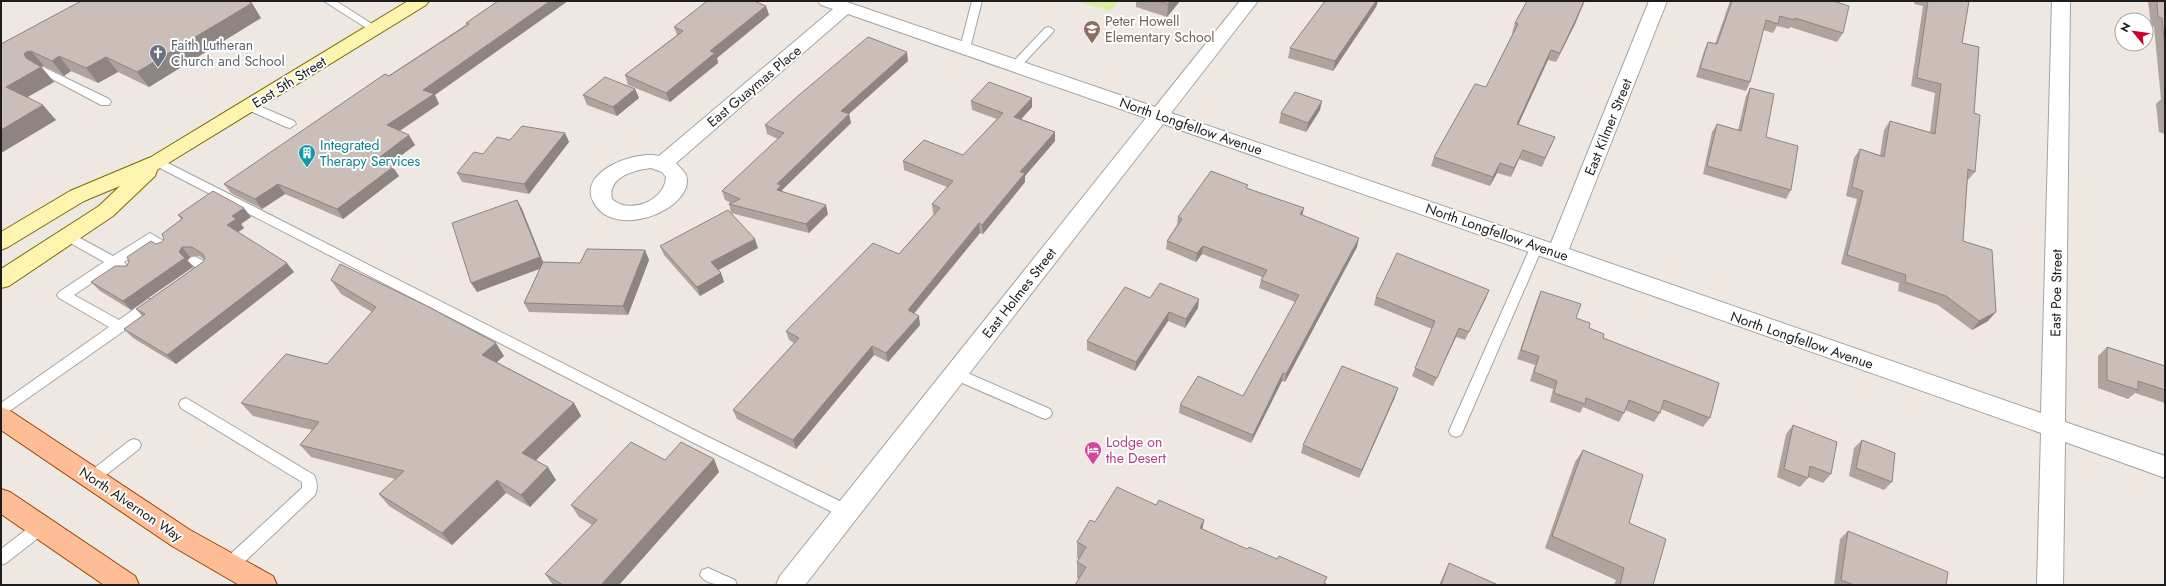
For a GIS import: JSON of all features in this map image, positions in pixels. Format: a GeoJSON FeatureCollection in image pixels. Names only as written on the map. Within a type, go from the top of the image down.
{"type":"FeatureCollection","features":[{"type":"Feature","properties":{"kind":"main road","name":"North Alvernon Way"},"geometry":{"type":"LineString","coordinates":[[1,416],[181,538],[264,585]]}},
{"type":"Feature","properties":{"kind":"main road"},"geometry":{"type":"LineString","coordinates":[[1,500],[126,585]]}},
{"type":"Feature","properties":{"kind":"street","name":"East 5th Street"},"geometry":{"type":"LineString","coordinates":[[1,242],[76,196],[158,162],[420,1]]}},
{"type":"Feature","properties":{"kind":"street","name":"North Longfellow Avenue"},"geometry":{"type":"LineString","coordinates":[[827,1],[1557,253],[2053,429],[2165,467]]}},
{"type":"Feature","properties":{"kind":"street","name":"East Holmes Street"},"geometry":{"type":"LineString","coordinates":[[789,585],[1249,1]]}},
{"type":"Feature","properties":{"kind":"street","name":"East Kilmer Street"},"geometry":{"type":"LineString","coordinates":[[1557,253],[1658,1]]}},
{"type":"Feature","properties":{"kind":"street","name":"East Poe Street"},"geometry":{"type":"LineString","coordinates":[[2050,585],[2061,1]]}},
{"type":"Feature","properties":{"kind":"street","name":"East Guaymas Place"},"geometry":{"type":"LineString","coordinates":[[663,164],[845,8]]}},
{"type":"Feature","properties":{"kind":"street","name":"East 5th Street"},"geometry":{"type":"LineString","coordinates":[[1,280],[69,237],[106,210],[158,162]]}},
{"type":"Feature","properties":{"kind":"lane"},"geometry":{"type":"LineString","coordinates":[[329,1],[375,29]]}},
{"type":"Feature","properties":{"kind":"lane"},"geometry":{"type":"LineString","coordinates":[[965,48],[977,1]]}},
{"type":"Feature","properties":{"kind":"lane"},"geometry":{"type":"LineString","coordinates":[[1016,65],[1049,30]]}},
{"type":"Feature","properties":{"kind":"lane"},"geometry":{"type":"LineString","coordinates":[[42,70],[105,102]]}},
{"type":"Feature","properties":{"kind":"lane"},"geometry":{"type":"LineString","coordinates":[[250,106],[290,124]]}},
{"type":"Feature","properties":{"kind":"lane"},"geometry":{"type":"LineString","coordinates":[[158,162],[683,431],[847,512]]}},
{"type":"Feature","properties":{"kind":"lane"},"geometry":{"type":"LineString","coordinates":[[69,237],[130,271]]}},
{"type":"Feature","properties":{"kind":"lane"},"geometry":{"type":"LineString","coordinates":[[119,326],[64,295],[150,238],[165,247]]}},
{"type":"Feature","properties":{"kind":"lane"},"geometry":{"type":"LineString","coordinates":[[1456,431],[1536,246]]}},
{"type":"Feature","properties":{"kind":"lane"},"geometry":{"type":"LineString","coordinates":[[186,280],[205,267],[194,261]]}},
{"type":"Feature","properties":{"kind":"lane"},"geometry":{"type":"LineString","coordinates":[[1,411],[161,297]]}},
{"type":"Feature","properties":{"kind":"lane"},"geometry":{"type":"LineString","coordinates":[[956,374],[1045,413]]}},
{"type":"Feature","properties":{"kind":"lane"},"geometry":{"type":"LineString","coordinates":[[186,404],[309,480],[310,490],[230,566]]}},
{"type":"Feature","properties":{"kind":"lane"},"geometry":{"type":"LineString","coordinates":[[92,478],[134,444]]}},
{"type":"Feature","properties":{"kind":"lane"},"geometry":{"type":"LineString","coordinates":[[1,558],[41,527]]}},
{"type":"Feature","properties":{"kind":"lane"},"geometry":{"type":"LineString","coordinates":[[708,575],[729,585]]}},
{"type":"Feature","properties":{"kind":"green space"},"geometry":{"type":"Polygon","coordinates":[[[1076,1],[1119,1],[1110,11],[1076,1]]]}},
{"type":"Feature","properties":{"kind":"building"},"geometry":{"type":"Polygon","coordinates":[[[81,1],[247,1],[252,3],[137,72],[106,57],[86,68],[59,56],[52,61],[31,51],[26,52],[24,54],[26,58],[41,67],[6,87],[43,105],[1,130],[1,44],[81,1]]]}},
{"type":"Feature","properties":{"kind":"building"},"geometry":{"type":"Polygon","coordinates":[[[498,1],[550,1],[423,90],[434,94],[387,125],[409,135],[376,160],[393,167],[337,209],[278,184],[255,199],[224,184],[385,74],[389,76],[469,24],[466,23],[498,1]]]}},
{"type":"Feature","properties":{"kind":"building"},"geometry":{"type":"Polygon","coordinates":[[[707,1],[754,1],[766,6],[710,51],[715,53],[666,93],[625,75],[683,31],[674,27],[707,1]]]}},
{"type":"Feature","properties":{"kind":"building"},"geometry":{"type":"Polygon","coordinates":[[[1158,1],[1170,1],[1168,4],[1158,1]]]}},
{"type":"Feature","properties":{"kind":"building"},"geometry":{"type":"Polygon","coordinates":[[[1325,1],[1376,1],[1335,61],[1290,48],[1325,1]]]}},
{"type":"Feature","properties":{"kind":"building"},"geometry":{"type":"Polygon","coordinates":[[[1527,1],[1584,1],[1560,53],[1551,50],[1517,124],[1555,137],[1545,158],[1523,150],[1514,168],[1500,163],[1493,177],[1434,157],[1475,84],[1486,87],[1518,24],[1515,23],[1527,1]]]}},
{"type":"Feature","properties":{"kind":"building"},"geometry":{"type":"Polygon","coordinates":[[[1732,1],[1833,1],[1849,6],[1843,33],[1795,18],[1794,20],[1780,16],[1778,24],[1766,20],[1750,82],[1700,68],[1708,42],[1717,44],[1732,1]]]}},
{"type":"Feature","properties":{"kind":"building"},"geometry":{"type":"Polygon","coordinates":[[[1928,1],[1969,1],[1962,43],[1979,47],[1974,113],[1980,115],[1975,172],[1968,169],[1963,241],[1992,250],[1996,312],[1979,321],[1946,296],[1905,282],[1906,275],[1847,255],[1863,191],[1852,187],[1860,149],[1884,157],[1890,121],[1935,134],[1941,84],[1917,78],[1928,1]]]}},
{"type":"Feature","properties":{"kind":"building"},"geometry":{"type":"Polygon","coordinates":[[[2157,1],[2165,1],[2165,48],[2162,18],[2158,17],[2157,1]]]}},
{"type":"Feature","properties":{"kind":"building"},"geometry":{"type":"Polygon","coordinates":[[[868,37],[907,52],[841,111],[849,114],[777,184],[781,185],[777,190],[826,205],[806,224],[729,204],[740,199],[722,191],[784,133],[765,125],[868,37]]]}},
{"type":"Feature","properties":{"kind":"building"},"geometry":{"type":"Polygon","coordinates":[[[605,77],[635,89],[613,107],[583,95],[605,77]]]}},
{"type":"Feature","properties":{"kind":"building"},"geometry":{"type":"Polygon","coordinates":[[[989,82],[1032,98],[1014,117],[1055,132],[1020,172],[1025,173],[982,225],[979,223],[908,310],[919,316],[886,353],[872,346],[793,440],[733,410],[799,338],[786,331],[873,243],[899,254],[940,208],[932,204],[953,181],[903,161],[924,140],[963,155],[1003,113],[971,101],[989,82]]]}},
{"type":"Feature","properties":{"kind":"building"},"geometry":{"type":"Polygon","coordinates":[[[1750,88],[1774,94],[1766,137],[1798,146],[1791,190],[1707,166],[1717,124],[1741,131],[1750,88]]]}},
{"type":"Feature","properties":{"kind":"building"},"geometry":{"type":"Polygon","coordinates":[[[1295,92],[1322,101],[1308,123],[1281,113],[1295,92]]]}},
{"type":"Feature","properties":{"kind":"building"},"geometry":{"type":"Polygon","coordinates":[[[522,126],[565,133],[524,184],[457,173],[474,152],[483,154],[497,137],[510,140],[522,126]]]}},
{"type":"Feature","properties":{"kind":"building"},"geometry":{"type":"Polygon","coordinates":[[[1211,171],[1248,185],[1246,188],[1304,208],[1300,214],[1359,238],[1286,374],[1283,373],[1253,435],[1180,405],[1198,376],[1243,396],[1299,295],[1261,280],[1267,270],[1203,246],[1197,253],[1167,241],[1182,219],[1178,217],[1211,171]]]}},
{"type":"Feature","properties":{"kind":"building"},"geometry":{"type":"Polygon","coordinates":[[[213,191],[244,208],[232,216],[236,219],[227,225],[287,263],[167,355],[124,329],[145,314],[136,309],[203,262],[205,258],[203,254],[192,247],[182,247],[179,252],[185,258],[123,301],[91,282],[115,266],[127,266],[129,261],[127,257],[151,241],[156,244],[162,242],[164,239],[162,234],[183,218],[178,215],[213,191]]]}},
{"type":"Feature","properties":{"kind":"building"},"geometry":{"type":"Polygon","coordinates":[[[517,200],[540,257],[471,283],[452,223],[517,200]]]}},
{"type":"Feature","properties":{"kind":"building"},"geometry":{"type":"Polygon","coordinates":[[[728,210],[755,239],[711,262],[721,273],[697,287],[660,246],[728,210]]]}},
{"type":"Feature","properties":{"kind":"building"},"geometry":{"type":"Polygon","coordinates":[[[587,249],[645,250],[623,306],[524,303],[543,262],[580,263],[587,249]]]}},
{"type":"Feature","properties":{"kind":"building"},"geometry":{"type":"Polygon","coordinates":[[[1397,253],[1489,290],[1469,332],[1459,328],[1437,378],[1415,368],[1435,321],[1376,297],[1397,253]]]}},
{"type":"Feature","properties":{"kind":"building"},"geometry":{"type":"Polygon","coordinates":[[[340,264],[429,307],[496,343],[482,355],[574,403],[522,453],[548,467],[521,495],[497,480],[442,533],[379,494],[404,471],[300,445],[319,422],[241,403],[286,354],[327,364],[376,307],[331,280],[340,264]]]}},
{"type":"Feature","properties":{"kind":"building"},"geometry":{"type":"Polygon","coordinates":[[[1160,283],[1199,299],[1186,319],[1169,312],[1136,362],[1087,341],[1125,287],[1150,298],[1160,283]]]}},
{"type":"Feature","properties":{"kind":"building"},"geometry":{"type":"Polygon","coordinates":[[[1541,291],[1581,304],[1576,318],[1590,323],[1589,328],[1604,334],[1603,338],[1719,383],[1710,418],[1664,400],[1660,413],[1629,400],[1624,413],[1586,398],[1585,404],[1554,393],[1557,381],[1534,372],[1539,356],[1521,350],[1541,291]]]}},
{"type":"Feature","properties":{"kind":"building"},"geometry":{"type":"Polygon","coordinates":[[[2107,347],[2165,366],[2165,390],[2138,381],[2138,390],[2107,380],[2107,347]]]}},
{"type":"Feature","properties":{"kind":"building"},"geometry":{"type":"Polygon","coordinates":[[[1342,366],[1398,388],[1362,470],[1303,445],[1342,366]]]}},
{"type":"Feature","properties":{"kind":"building"},"geometry":{"type":"Polygon","coordinates":[[[1793,425],[1837,442],[1831,474],[1810,466],[1808,478],[1784,469],[1793,425]]]}},
{"type":"Feature","properties":{"kind":"building"},"geometry":{"type":"Polygon","coordinates":[[[1862,440],[1895,453],[1892,482],[1856,468],[1862,440]]]}},
{"type":"Feature","properties":{"kind":"building"},"geometry":{"type":"Polygon","coordinates":[[[631,442],[665,460],[681,442],[714,459],[601,585],[563,585],[545,574],[597,520],[571,505],[631,442]]]}},
{"type":"Feature","properties":{"kind":"building"},"geometry":{"type":"Polygon","coordinates":[[[1583,450],[1643,475],[1629,523],[1666,539],[1653,585],[1620,585],[1624,568],[1552,536],[1583,450]]]}},
{"type":"Feature","properties":{"kind":"building"},"geometry":{"type":"Polygon","coordinates":[[[1117,487],[1156,505],[1159,500],[1204,520],[1200,528],[1247,549],[1249,547],[1277,559],[1279,556],[1327,577],[1324,583],[1328,585],[1075,585],[1086,567],[1077,562],[1086,547],[1077,542],[1090,520],[1095,522],[1117,487]]]}},
{"type":"Feature","properties":{"kind":"building"},"geometry":{"type":"Polygon","coordinates":[[[1848,531],[1948,572],[1946,585],[1854,585],[1841,580],[1848,531]]]}},
{"type":"Feature","properties":{"kind":"building"},"geometry":{"type":"Polygon","coordinates":[[[1449,563],[1498,585],[1441,585],[1449,563]]]}},
{"type":"Feature","properties":{"kind":"place","name":"Peter Howell Elementary School"},"geometry":{"type":"Point","coordinates":[1092,44]}},
{"type":"Feature","properties":{"kind":"place","name":"Faith Lutheran Church and School"},"geometry":{"type":"Point","coordinates":[158,68]}},
{"type":"Feature","properties":{"kind":"place","name":"Integrated Therapy Services"},"geometry":{"type":"Point","coordinates":[307,168]}},
{"type":"Feature","properties":{"kind":"place","name":"Lodge on the Desert"},"geometry":{"type":"Point","coordinates":[1093,465]}}]}
